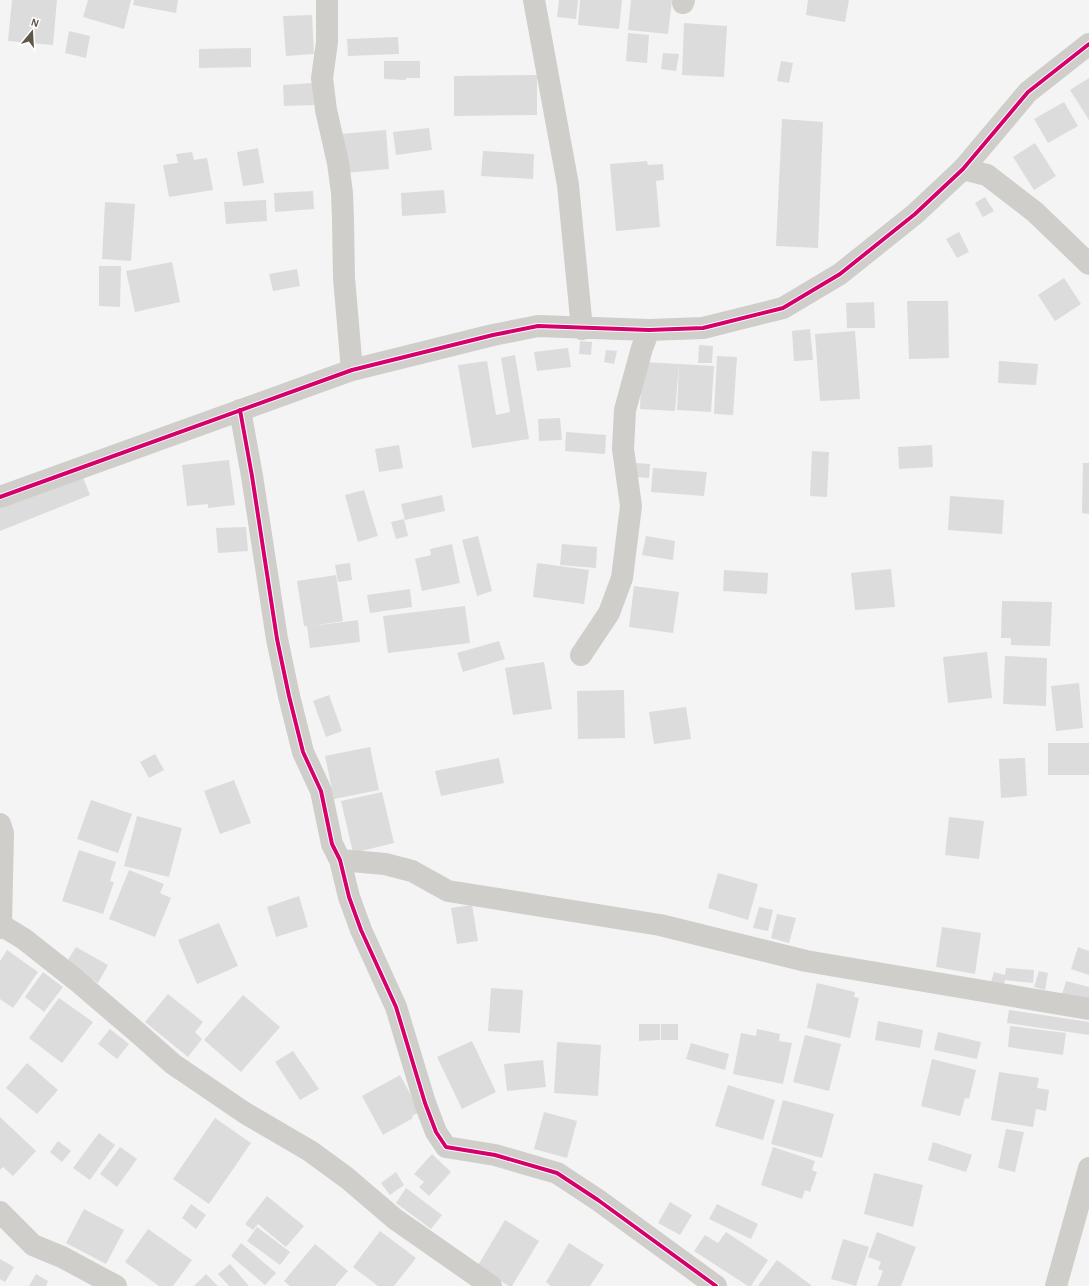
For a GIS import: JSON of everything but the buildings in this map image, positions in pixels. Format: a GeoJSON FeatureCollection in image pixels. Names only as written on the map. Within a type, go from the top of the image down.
{"type":"FeatureCollection","features":[{"type":"Feature","properties":{"kind":"street"},"geometry":{"type":"LineString","coordinates":[[327,0],[327,42],[322,78],[326,110],[338,163],[342,193],[344,278],[352,370]]}},
{"type":"Feature","properties":{"kind":"street"},"geometry":{"type":"LineString","coordinates":[[534,0],[568,185],[582,329]]}},
{"type":"Feature","properties":{"kind":"street"},"geometry":{"type":"LineString","coordinates":[[0,497],[352,370],[493,335],[538,326],[582,329],[650,330],[703,328],[783,308],[840,274],[915,214],[963,169],[1028,92],[1089,44]]}},
{"type":"Feature","properties":{"kind":"street"},"geometry":{"type":"LineString","coordinates":[[963,169],[988,175],[1035,212],[1089,264]]}},
{"type":"Feature","properties":{"kind":"street"},"geometry":{"type":"LineString","coordinates":[[581,655],[608,613],[622,578],[631,506],[623,449],[625,410],[642,348],[650,330]]}},
{"type":"Feature","properties":{"kind":"street"},"geometry":{"type":"LineString","coordinates":[[240,410],[252,476],[277,639],[303,752],[321,791],[332,844],[340,860],[349,897],[361,930],[396,1007],[425,1103],[436,1132],[446,1147],[495,1155],[557,1173],[598,1200],[716,1286]]}},
{"type":"Feature","properties":{"kind":"street"},"geometry":{"type":"LineString","coordinates":[[0,824],[4,833],[1,926],[24,939],[76,980],[173,1064],[245,1113],[310,1151],[347,1178],[395,1219],[491,1286]]}},
{"type":"Feature","properties":{"kind":"street"},"geometry":{"type":"LineString","coordinates":[[340,860],[385,864],[412,871],[448,891],[660,925],[806,960],[1089,1009]]}},
{"type":"Feature","properties":{"kind":"street"},"geometry":{"type":"LineString","coordinates":[[1056,1286],[1089,1168]]}},
{"type":"Feature","properties":{"kind":"street"},"geometry":{"type":"LineString","coordinates":[[0,1212],[33,1245],[62,1257],[116,1286]]}},
{"type":"Feature","properties":{"kind":"cycle path"},"geometry":{"type":"LineString","coordinates":[[0,497],[352,370],[493,335],[538,326],[649,330],[703,328],[783,308],[840,274],[915,214],[963,169],[1028,92],[1089,44]]}},
{"type":"Feature","properties":{"kind":"cycle path"},"geometry":{"type":"LineString","coordinates":[[240,410],[252,476],[277,639],[303,752],[321,791],[332,844],[340,860],[349,897],[361,930],[396,1007],[425,1103],[436,1132],[446,1147],[495,1155],[557,1173],[598,1200],[716,1286]]}}]}
